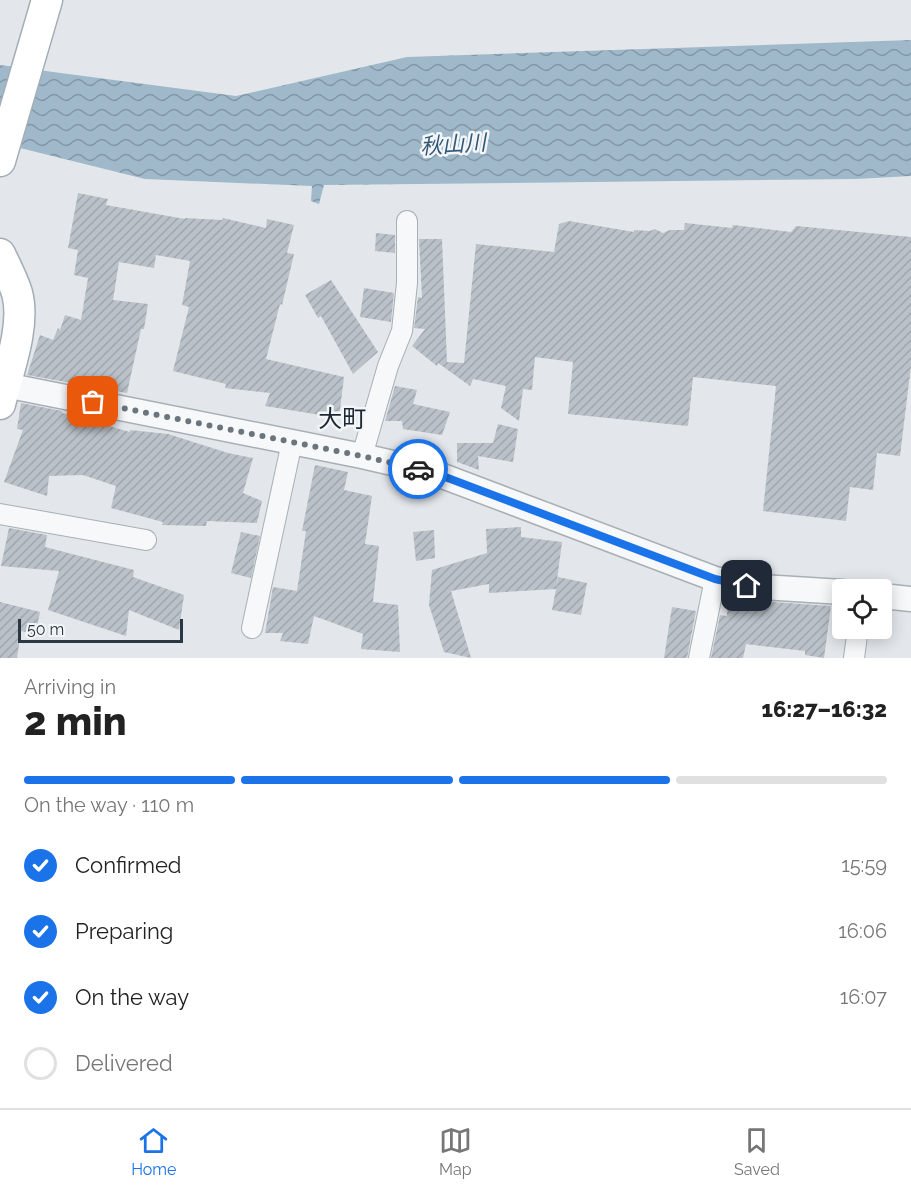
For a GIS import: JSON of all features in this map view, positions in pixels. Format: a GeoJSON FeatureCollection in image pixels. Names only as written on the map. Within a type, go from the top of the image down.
{"type":"FeatureCollection","features":[{"type":"Feature","properties":{"kind":"main road"},"geometry":{"type":"LineString","coordinates":[[0,161],[45,10]]}},
{"type":"Feature","properties":{"kind":"main road"},"geometry":{"type":"LineString","coordinates":[[0,254],[17,293],[19,309],[19,326],[2,390]]}},
{"type":"Feature","properties":{"kind":"street"},"geometry":{"type":"LineString","coordinates":[[362,456],[388,366],[402,331],[407,283],[407,221]]}},
{"type":"Feature","properties":{"kind":"street"},"geometry":{"type":"LineString","coordinates":[[2,390],[292,442],[432,472],[715,579],[747,586],[832,591]]}},
{"type":"Feature","properties":{"kind":"street"},"geometry":{"type":"LineString","coordinates":[[252,628],[292,442]]}},
{"type":"Feature","properties":{"kind":"street"},"geometry":{"type":"LineString","coordinates":[[0,514],[146,540]]}},
{"type":"Feature","properties":{"kind":"street"},"geometry":{"type":"LineString","coordinates":[[699,658],[715,579]]}},
{"type":"Feature","properties":{"kind":"street"},"geometry":{"type":"LineString","coordinates":[[892,597],[911,599]]}},
{"type":"Feature","properties":{"kind":"street"},"geometry":{"type":"LineString","coordinates":[[854,658],[857,639]]}},
{"type":"Feature","properties":{"kind":"water","name":"秋山川"},"geometry":{"type":"Polygon","coordinates":[[[911,40],[911,176],[856,179],[324,185],[319,204],[311,201],[312,186],[145,179],[0,143],[0,65],[236,96],[407,57],[911,40]]]}},
{"type":"Feature","properties":{"kind":"building"},"geometry":{"type":"Polygon","coordinates":[[[78,193],[108,199],[106,205],[185,219],[222,220],[223,218],[266,228],[267,219],[294,225],[287,253],[294,254],[266,359],[344,377],[339,418],[265,406],[270,393],[225,388],[226,384],[173,371],[189,307],[182,305],[190,261],[156,255],[154,268],[119,262],[113,300],[148,304],[144,329],[141,329],[127,393],[27,375],[40,335],[53,340],[58,328],[60,330],[65,315],[81,320],[88,278],[74,275],[78,250],[68,248],[78,193]]]}},
{"type":"Feature","properties":{"kind":"building"},"geometry":{"type":"Polygon","coordinates":[[[569,221],[634,232],[634,230],[655,229],[663,233],[670,230],[684,230],[685,223],[732,228],[733,225],[791,232],[796,226],[911,237],[911,366],[900,456],[877,453],[873,490],[850,487],[846,521],[763,511],[776,386],[693,377],[688,426],[568,414],[573,362],[535,357],[532,390],[523,389],[519,421],[501,408],[506,386],[473,379],[470,386],[438,363],[437,366],[412,346],[425,329],[414,328],[418,297],[422,298],[419,239],[442,239],[447,362],[464,363],[476,244],[554,252],[559,224],[569,221]]]}},
{"type":"Feature","properties":{"kind":"building"},"geometry":{"type":"Polygon","coordinates":[[[376,233],[395,235],[395,253],[375,251],[376,233]]]}},
{"type":"Feature","properties":{"kind":"building"},"geometry":{"type":"Polygon","coordinates":[[[331,280],[378,352],[353,374],[321,316],[318,318],[305,295],[331,280]]]}},
{"type":"Feature","properties":{"kind":"building"},"geometry":{"type":"Polygon","coordinates":[[[364,288],[394,293],[391,322],[360,317],[364,288]]]}},
{"type":"Feature","properties":{"kind":"building"},"geometry":{"type":"Polygon","coordinates":[[[395,386],[417,390],[413,404],[450,412],[442,435],[403,429],[402,421],[385,421],[395,386]]]}},
{"type":"Feature","properties":{"kind":"building"},"geometry":{"type":"Polygon","coordinates":[[[21,403],[62,411],[62,413],[130,432],[130,430],[168,434],[228,453],[253,458],[243,493],[262,501],[257,523],[207,521],[206,526],[162,525],[163,522],[111,508],[116,486],[83,475],[49,476],[47,496],[4,482],[23,430],[17,429],[21,403]]]}},
{"type":"Feature","properties":{"kind":"building"},"geometry":{"type":"Polygon","coordinates":[[[498,424],[518,429],[513,462],[478,456],[479,470],[457,462],[457,443],[493,443],[498,424]]]}},
{"type":"Feature","properties":{"kind":"building"},"geometry":{"type":"Polygon","coordinates":[[[315,465],[348,472],[344,490],[372,496],[365,544],[379,546],[373,602],[398,605],[400,652],[361,649],[363,634],[314,616],[308,644],[280,641],[283,633],[265,633],[273,587],[297,591],[306,531],[302,531],[315,465]]]}},
{"type":"Feature","properties":{"kind":"building"},"geometry":{"type":"Polygon","coordinates":[[[521,527],[521,537],[562,542],[556,588],[558,577],[587,583],[581,615],[552,610],[556,589],[489,593],[489,584],[451,591],[471,658],[444,652],[429,605],[432,570],[487,553],[486,529],[521,527]]]}},
{"type":"Feature","properties":{"kind":"building"},"geometry":{"type":"Polygon","coordinates":[[[9,528],[47,535],[45,547],[134,570],[133,577],[184,595],[179,630],[129,610],[126,636],[48,610],[59,571],[1,566],[9,528]]]}},
{"type":"Feature","properties":{"kind":"building"},"geometry":{"type":"Polygon","coordinates":[[[434,530],[435,558],[416,561],[413,532],[434,530]]]}},
{"type":"Feature","properties":{"kind":"building"},"geometry":{"type":"Polygon","coordinates":[[[241,532],[260,536],[251,578],[231,573],[241,532]]]}},
{"type":"Feature","properties":{"kind":"building"},"geometry":{"type":"Polygon","coordinates":[[[728,597],[831,606],[824,658],[805,655],[805,651],[746,644],[743,658],[711,658],[720,615],[727,616],[728,597]]]}},
{"type":"Feature","properties":{"kind":"building"},"geometry":{"type":"Polygon","coordinates":[[[0,602],[40,612],[35,635],[21,631],[17,658],[0,658],[0,602]]]}},
{"type":"Feature","properties":{"kind":"building"},"geometry":{"type":"Polygon","coordinates":[[[672,607],[696,611],[687,658],[664,658],[672,607]]]}},
{"type":"Feature","properties":{"kind":"way so far"},"geometry":{"type":"LineString","coordinates":[[93,402],[418,469]]}},
{"type":"Feature","properties":{"kind":"district","name":"大町"},"geometry":{"type":"Point","coordinates":[342,419]}},
{"type":"Feature","properties":{"kind":"route"},"geometry":{"type":"LineString","coordinates":[[418,469],[432,472],[715,579],[747,586]]}}]}
